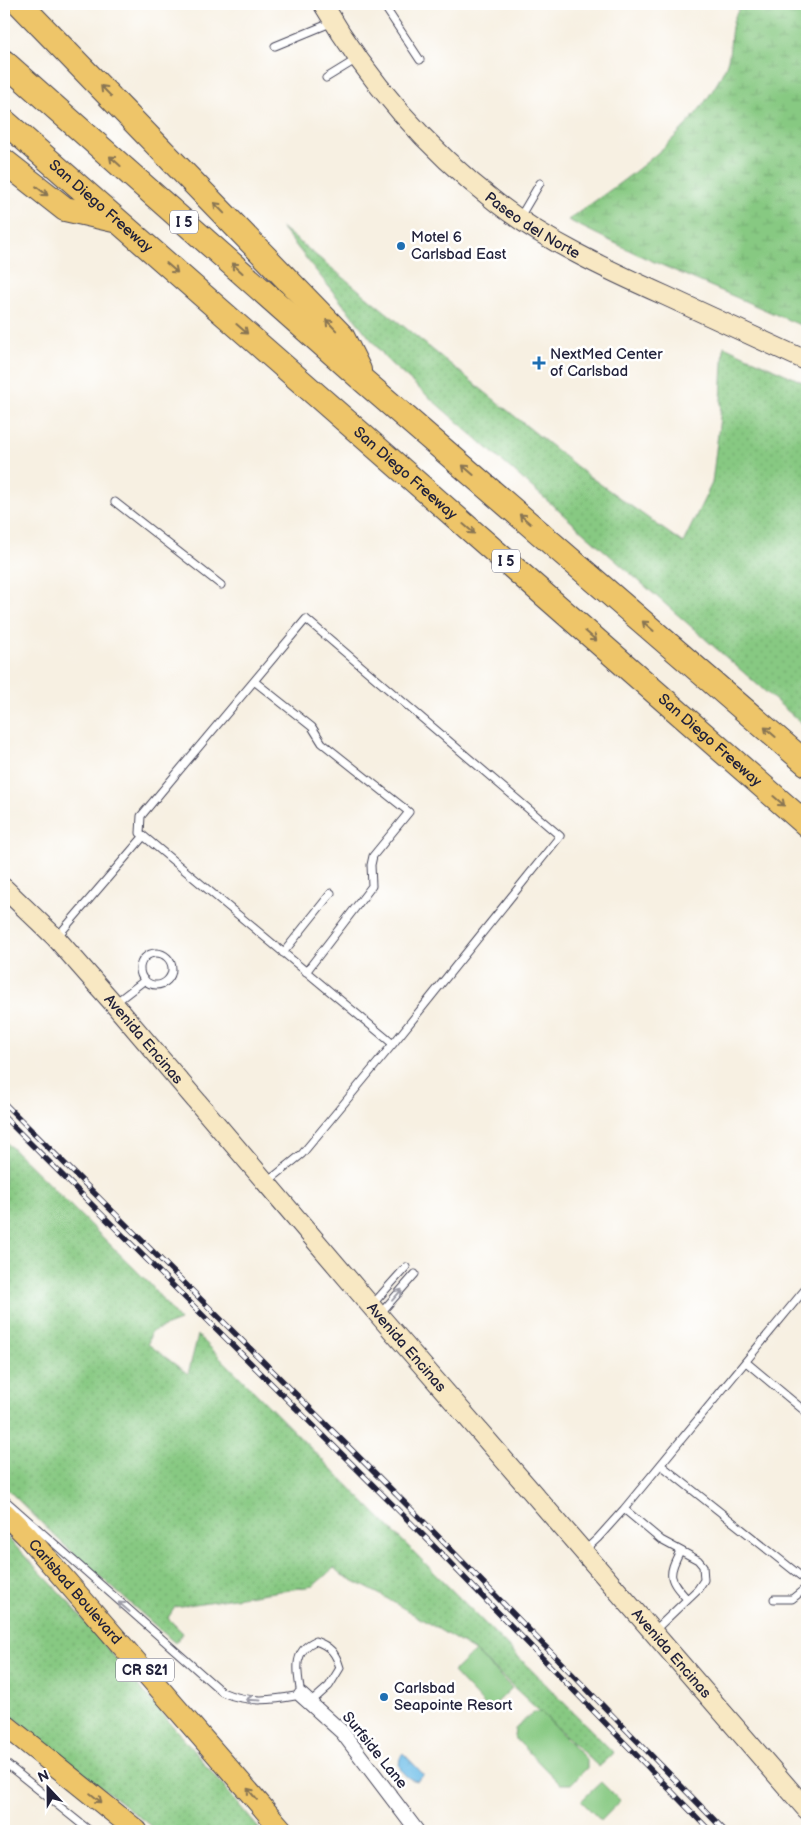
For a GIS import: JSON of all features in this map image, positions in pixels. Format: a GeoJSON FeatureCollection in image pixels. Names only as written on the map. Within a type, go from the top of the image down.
{"type":"FeatureCollection","features":[{"type":"Feature","properties":{"kind":"highway"},"geometry":{"type":"LineString","coordinates":[[20,4],[342,336],[365,382]]}},
{"type":"Feature","properties":{"kind":"highway","name":"I 5"},"geometry":{"type":"LineString","coordinates":[[4,62],[365,382],[807,764]]}},
{"type":"Feature","properties":{"kind":"highway","name":"San Diego Freeway"},"geometry":{"type":"LineString","coordinates":[[4,121],[807,825]]}},
{"type":"Feature","properties":{"kind":"highway"},"geometry":{"type":"LineString","coordinates":[[4,161],[65,209],[117,220]]}},
{"type":"Feature","properties":{"kind":"main road","name":"Carlsbad Boulevard"},"geometry":{"type":"LineString","coordinates":[[4,1513],[28,1536],[283,1831]]}},
{"type":"Feature","properties":{"kind":"main road"},"geometry":{"type":"LineString","coordinates":[[4,1724],[137,1831]]}},
{"type":"Feature","properties":{"kind":"street","name":"Paseo del Norte"},"geometry":{"type":"LineString","coordinates":[[323,4],[358,59],[404,117],[448,163],[498,204],[604,268],[807,361]]}},
{"type":"Feature","properties":{"kind":"street","name":"Avenida Encinas"},"geometry":{"type":"LineString","coordinates":[[4,888],[56,938],[114,1004],[375,1311],[807,1810]]}},
{"type":"Feature","properties":{"kind":"street","name":"Surfside Lane"},"geometry":{"type":"LineString","coordinates":[[306,1699],[342,1732],[417,1831]]}},
{"type":"Feature","properties":{"kind":"lane"},"geometry":{"type":"LineString","coordinates":[[383,4],[420,60]]}},
{"type":"Feature","properties":{"kind":"lane"},"geometry":{"type":"LineString","coordinates":[[275,46],[333,22]]}},
{"type":"Feature","properties":{"kind":"lane"},"geometry":{"type":"LineString","coordinates":[[326,78],[358,59]]}},
{"type":"Feature","properties":{"kind":"lane"},"geometry":{"type":"LineString","coordinates":[[520,218],[540,182]]}},
{"type":"Feature","properties":{"kind":"lane"},"geometry":{"type":"LineString","coordinates":[[115,502],[220,585]]}},
{"type":"Feature","properties":{"kind":"lane"},"geometry":{"type":"LineString","coordinates":[[266,1183],[302,1154],[394,1044],[560,836],[306,619],[141,816],[139,827],[143,837],[394,1044]]}},
{"type":"Feature","properties":{"kind":"lane"},"geometry":{"type":"LineString","coordinates":[[254,681],[312,727],[322,743],[409,812],[373,856],[371,865],[372,886],[306,972]]}},
{"type":"Feature","properties":{"kind":"lane"},"geometry":{"type":"LineString","coordinates":[[56,938],[143,837]]}},
{"type":"Feature","properties":{"kind":"lane"},"geometry":{"type":"LineString","coordinates":[[283,953],[331,893]]}},
{"type":"Feature","properties":{"kind":"lane"},"geometry":{"type":"LineString","coordinates":[[152,954],[166,957],[172,970],[168,980],[154,985],[145,980],[140,971],[143,961],[152,954]]}},
{"type":"Feature","properties":{"kind":"lane"},"geometry":{"type":"LineString","coordinates":[[114,1004],[145,980]]}},
{"type":"Feature","properties":{"kind":"lane"},"geometry":{"type":"LineString","coordinates":[[375,1311],[406,1267]]}},
{"type":"Feature","properties":{"kind":"lane"},"geometry":{"type":"LineString","coordinates":[[375,1311],[415,1274]]}},
{"type":"Feature","properties":{"kind":"lane"},"geometry":{"type":"LineString","coordinates":[[584,1551],[624,1509],[807,1288]]}},
{"type":"Feature","properties":{"kind":"lane"},"geometry":{"type":"LineString","coordinates":[[746,1362],[807,1413]]}},
{"type":"Feature","properties":{"kind":"lane"},"geometry":{"type":"LineString","coordinates":[[661,1465],[807,1581]]}},
{"type":"Feature","properties":{"kind":"lane"},"geometry":{"type":"LineString","coordinates":[[4,1499],[222,1692],[242,1700],[306,1699],[329,1686],[340,1668],[336,1654],[326,1645],[315,1642],[306,1646],[298,1656],[297,1667],[306,1699]]}},
{"type":"Feature","properties":{"kind":"lane"},"geometry":{"type":"LineString","coordinates":[[624,1509],[661,1540],[698,1560],[704,1566],[705,1574],[701,1585],[653,1632]]}},
{"type":"Feature","properties":{"kind":"lane"},"geometry":{"type":"LineString","coordinates":[[680,1551],[670,1574],[672,1582],[687,1600]]}},
{"type":"Feature","properties":{"kind":"lane"},"geometry":{"type":"LineString","coordinates":[[774,1600],[792,1598],[807,1587]]}},
{"type":"Feature","properties":{"kind":"lane"},"geometry":{"type":"LineString","coordinates":[[4,1762],[90,1831]]}},
{"type":"Feature","properties":{"kind":"green space"},"geometry":{"type":"Polygon","coordinates":[[[744,4],[807,4],[807,328],[643,257],[568,220],[657,154],[695,115],[725,68],[730,51],[734,18],[744,4]]]}},
{"type":"Feature","properties":{"kind":"green space"},"geometry":{"type":"Polygon","coordinates":[[[281,227],[586,474],[683,543],[712,483],[720,417],[724,346],[807,384],[807,728],[390,363],[281,227]]]}},
{"type":"Feature","properties":{"kind":"green space"},"geometry":{"type":"Polygon","coordinates":[[[4,1140],[149,1283],[180,1321],[151,1332],[148,1344],[188,1374],[198,1335],[614,1753],[599,1767],[475,1651],[381,1595],[342,1575],[334,1568],[313,1586],[175,1607],[168,1618],[183,1633],[175,1643],[61,1542],[4,1486],[4,1140]]]}},
{"type":"Feature","properties":{"kind":"green space"},"geometry":{"type":"Polygon","coordinates":[[[4,1534],[64,1597],[261,1831],[157,1831],[4,1710],[4,1534]]]}},
{"type":"Feature","properties":{"kind":"green space"},"geometry":{"type":"Polygon","coordinates":[[[475,1651],[512,1688],[489,1710],[453,1672],[475,1651]]]}},
{"type":"Feature","properties":{"kind":"green space"},"geometry":{"type":"Polygon","coordinates":[[[533,1712],[541,1712],[587,1760],[587,1768],[571,1784],[560,1784],[514,1737],[515,1729],[533,1712]]]}},
{"type":"Feature","properties":{"kind":"green space"},"geometry":{"type":"Polygon","coordinates":[[[601,1782],[620,1801],[601,1821],[581,1801],[601,1782]]]}},
{"type":"Feature","properties":{"kind":"water"},"geometry":{"type":"Polygon","coordinates":[[[403,1753],[424,1775],[417,1781],[408,1778],[400,1767],[400,1758],[403,1753]]]}},
{"type":"Feature","properties":{"kind":"railway"},"geometry":{"type":"LineString","coordinates":[[4,1103],[423,1521],[725,1831]]}},
{"type":"Feature","properties":{"kind":"railway"},"geometry":{"type":"LineString","coordinates":[[4,1117],[422,1534],[710,1831]]}},
{"type":"Feature","properties":{"kind":"place","name":"Motel 6 Carlsbad East"},"geometry":{"type":"Point","coordinates":[401,246]}},
{"type":"Feature","properties":{"kind":"place","name":"NextMed Center of Carlsbad"},"geometry":{"type":"Point","coordinates":[539,363]}},
{"type":"Feature","properties":{"kind":"place","name":"Carlsbad Seapointe Resort"},"geometry":{"type":"Point","coordinates":[384,1697]}}]}
